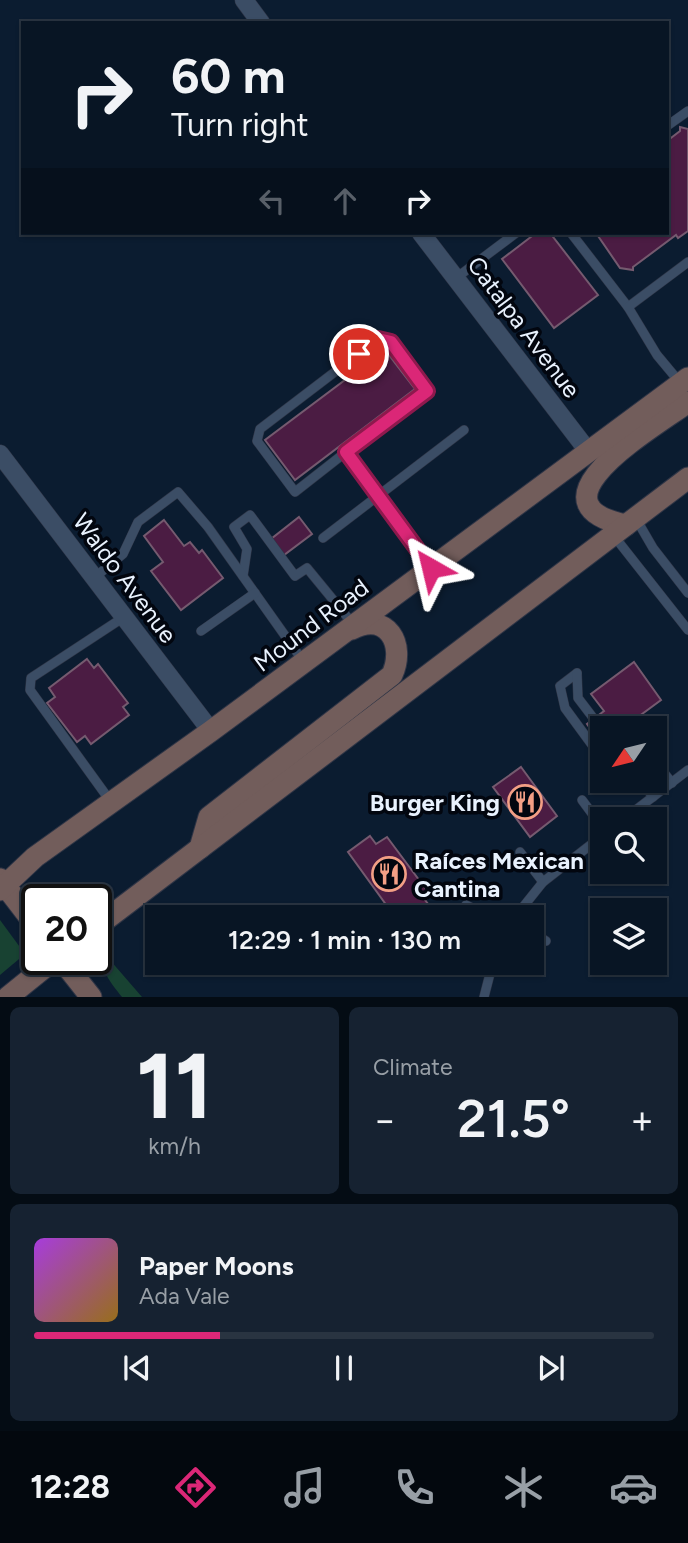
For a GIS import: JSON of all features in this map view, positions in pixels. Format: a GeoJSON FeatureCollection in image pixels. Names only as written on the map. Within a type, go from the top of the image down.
{"type":"FeatureCollection","features":[{"type":"Feature","properties":{"kind":"main road","name":"Mound Road"},"geometry":{"type":"LineString","coordinates":[[2,885],[35,857],[304,663],[588,451],[686,389]]}},
{"type":"Feature","properties":{"kind":"main road"},"geometry":{"type":"LineString","coordinates":[[625,526],[607,521],[590,509],[585,498],[588,484],[603,465],[686,389]]}},
{"type":"Feature","properties":{"kind":"main road"},"geometry":{"type":"LineString","coordinates":[[112,915],[688,478]]}},
{"type":"Feature","properties":{"kind":"main road"},"geometry":{"type":"LineString","coordinates":[[200,848],[209,817],[392,675],[396,666],[397,645],[390,633],[378,624],[364,623],[347,630]]}},
{"type":"Feature","properties":{"kind":"main road"},"geometry":{"type":"LineString","coordinates":[[2,885],[21,908]]}},
{"type":"Feature","properties":{"kind":"main road"},"geometry":{"type":"LineString","coordinates":[[8,996],[35,975]]}},
{"type":"Feature","properties":{"kind":"main road"},"geometry":{"type":"LineString","coordinates":[[73,975],[90,997]]}},
{"type":"Feature","properties":{"kind":"street"},"geometry":{"type":"LineString","coordinates":[[244,0],[260,21]]}},
{"type":"Feature","properties":{"kind":"street","name":"Catalpa Avenue"},"geometry":{"type":"LineString","coordinates":[[424,235],[588,451]]}},
{"type":"Feature","properties":{"kind":"street","name":"Waldo Avenue"},"geometry":{"type":"LineString","coordinates":[[0,454],[211,731]]}},
{"type":"Feature","properties":{"kind":"lane"},"geometry":{"type":"LineString","coordinates":[[669,125],[688,111]]}},
{"type":"Feature","properties":{"kind":"lane"},"geometry":{"type":"LineString","coordinates":[[456,278],[513,235]]}},
{"type":"Feature","properties":{"kind":"lane"},"geometry":{"type":"LineString","coordinates":[[573,235],[628,307],[657,355],[686,389]]}},
{"type":"Feature","properties":{"kind":"lane"},"geometry":{"type":"LineString","coordinates":[[628,307],[688,262]]}},
{"type":"Feature","properties":{"kind":"lane"},"geometry":{"type":"LineString","coordinates":[[378,339],[391,342],[427,391],[346,452],[295,492],[257,441],[260,429],[378,339]]}},
{"type":"Feature","properties":{"kind":"lane"},"geometry":{"type":"LineString","coordinates":[[323,538],[464,430]]}},
{"type":"Feature","properties":{"kind":"lane"},"geometry":{"type":"LineString","coordinates":[[346,452],[431,568]]}},
{"type":"Feature","properties":{"kind":"lane"},"geometry":{"type":"LineString","coordinates":[[94,578],[123,554],[138,522],[177,492],[208,527],[304,663]]}},
{"type":"Feature","properties":{"kind":"lane"},"geometry":{"type":"LineString","coordinates":[[243,576],[247,549],[234,527],[250,515],[295,576],[307,568],[347,630]]}},
{"type":"Feature","properties":{"kind":"lane"},"geometry":{"type":"LineString","coordinates":[[625,526],[653,548],[688,593]]}},
{"type":"Feature","properties":{"kind":"lane"},"geometry":{"type":"LineString","coordinates":[[625,526],[688,630]]}},
{"type":"Feature","properties":{"kind":"lane"},"geometry":{"type":"LineString","coordinates":[[201,631],[255,593]]}},
{"type":"Feature","properties":{"kind":"lane"},"geometry":{"type":"LineString","coordinates":[[111,802],[30,690],[31,678],[124,617]]}},
{"type":"Feature","properties":{"kind":"lane"},"geometry":{"type":"LineString","coordinates":[[590,742],[565,708],[560,685],[577,673],[579,698],[592,716]]}},
{"type":"Feature","properties":{"kind":"lane"},"geometry":{"type":"LineString","coordinates":[[640,807],[688,770]]}},
{"type":"Feature","properties":{"kind":"lane"},"geometry":{"type":"LineString","coordinates":[[667,777],[672,783]]}},
{"type":"Feature","properties":{"kind":"lane"},"geometry":{"type":"LineString","coordinates":[[650,793],[653,797]]}},
{"type":"Feature","properties":{"kind":"lane"},"geometry":{"type":"LineString","coordinates":[[582,800],[590,811]]}},
{"type":"Feature","properties":{"kind":"lane"},"geometry":{"type":"LineString","coordinates":[[524,905],[542,882],[590,845]]}},
{"type":"Feature","properties":{"kind":"lane"},"geometry":{"type":"LineString","coordinates":[[520,852],[542,882]]}},
{"type":"Feature","properties":{"kind":"lane"},"geometry":{"type":"LineString","coordinates":[[484,997],[490,975]]}},
{"type":"Feature","properties":{"kind":"green space"},"geometry":{"type":"Polygon","coordinates":[[[0,920],[21,949],[21,957],[0,975],[0,920]]]}},
{"type":"Feature","properties":{"kind":"green space"},"geometry":{"type":"Polygon","coordinates":[[[112,962],[142,997],[122,997],[107,975],[112,975],[112,962]]]}},
{"type":"Feature","properties":{"kind":"building"},"geometry":{"type":"Polygon","coordinates":[[[680,127],[688,129],[688,231],[678,238],[676,235],[633,267],[633,270],[620,268],[597,235],[669,235],[669,139],[680,131],[680,127]]]}},
{"type":"Feature","properties":{"kind":"building"},"geometry":{"type":"Polygon","coordinates":[[[533,235],[552,235],[598,295],[554,328],[502,259],[533,235]]]}},
{"type":"Feature","properties":{"kind":"building"},"geometry":{"type":"Polygon","coordinates":[[[385,350],[415,389],[295,480],[265,440],[385,350]]]}},
{"type":"Feature","properties":{"kind":"building"},"geometry":{"type":"Polygon","coordinates":[[[299,517],[312,534],[284,555],[271,539],[299,517]]]}},
{"type":"Feature","properties":{"kind":"building"},"geometry":{"type":"Polygon","coordinates":[[[164,520],[184,546],[190,542],[199,553],[202,550],[223,578],[181,610],[151,571],[163,562],[144,536],[164,520]]]}},
{"type":"Feature","properties":{"kind":"building"},"geometry":{"type":"Polygon","coordinates":[[[87,659],[94,668],[98,664],[128,703],[123,707],[129,715],[91,744],[85,736],[77,742],[47,703],[55,697],[49,688],[87,659]]]}},
{"type":"Feature","properties":{"kind":"building"},"geometry":{"type":"Polygon","coordinates":[[[634,662],[661,700],[639,716],[597,716],[604,711],[591,694],[634,662]]]}},
{"type":"Feature","properties":{"kind":"building","name":"Burger King"},"geometry":{"type":"Polygon","coordinates":[[[521,767],[557,816],[530,837],[493,787],[521,767]]]}},
{"type":"Feature","properties":{"kind":"building","name":"Raíces Mexican Cantina"},"geometry":{"type":"Polygon","coordinates":[[[370,836],[376,844],[387,837],[431,896],[425,900],[429,905],[386,905],[348,852],[370,836]]]}},
{"type":"Feature","properties":{"kind":"place","name":"Burger King"},"geometry":{"type":"Point","coordinates":[525,802]}},
{"type":"Feature","properties":{"kind":"place","name":"Raíces Mexican Cantina"},"geometry":{"type":"Point","coordinates":[389,874]}},
{"type":"Feature","properties":{"kind":"route"},"geometry":{"type":"LineString","coordinates":[[359,354],[378,339],[391,342],[427,391],[346,452],[431,568]]}}]}
